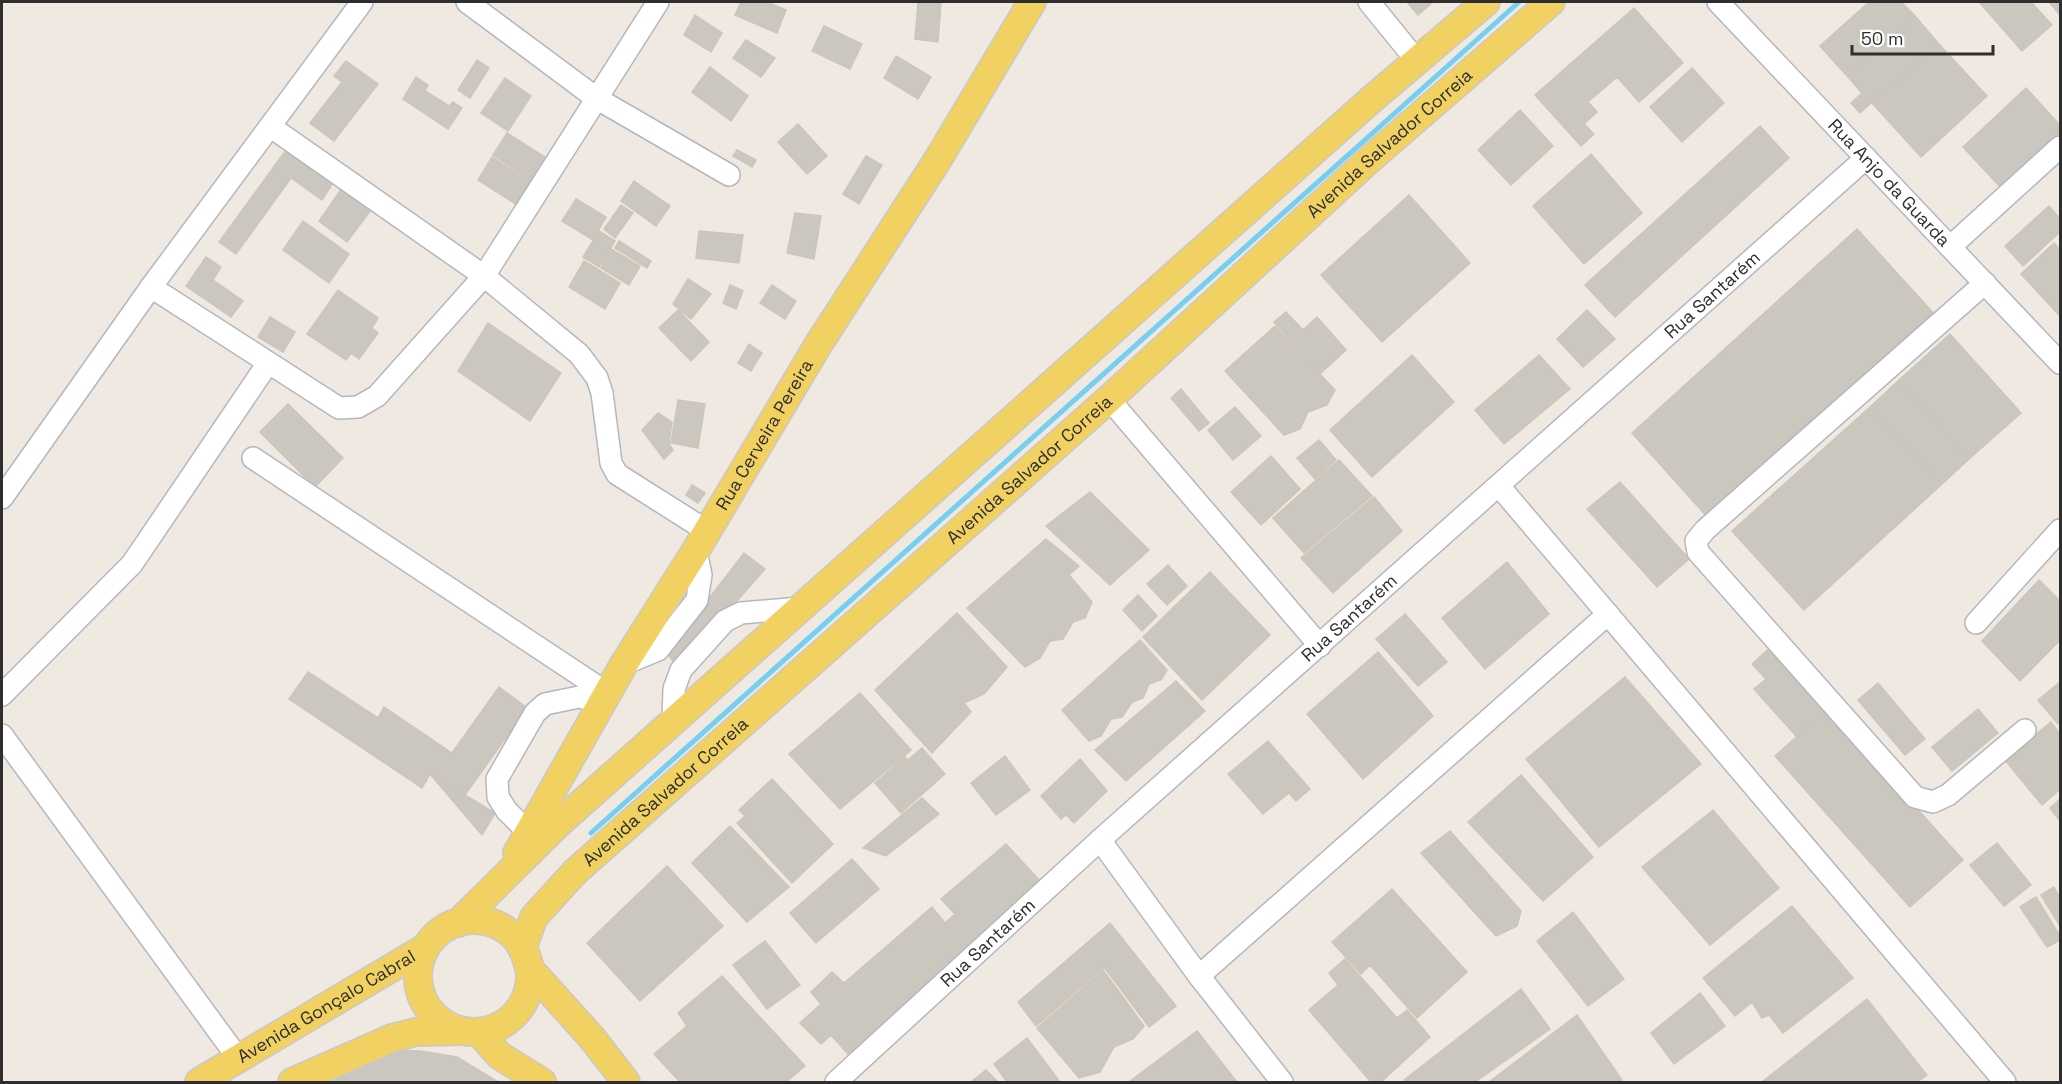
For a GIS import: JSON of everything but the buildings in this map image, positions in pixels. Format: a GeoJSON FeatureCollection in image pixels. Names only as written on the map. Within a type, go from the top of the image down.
{"type":"FeatureCollection","features":[{"type":"Feature","properties":{"kind":"main road","name":"Rua Cerveira Pereira"},"geometry":{"type":"LineString","coordinates":[[506,875],[604,697],[702,540],[818,345],[937,161],[1032,2]]}},
{"type":"Feature","properties":{"kind":"main road"},"geometry":{"type":"LineString","coordinates":[[542,1083],[500,1056],[471,1031],[435,1017],[423,999],[418,979],[425,948],[439,932],[458,923],[558,824],[673,721],[1486,2]]}},
{"type":"Feature","properties":{"kind":"main road","name":"Avenida Salvador Correia"},"geometry":{"type":"LineString","coordinates":[[525,959],[534,917],[575,872],[1109,399],[1369,160],[1551,2]]}},
{"type":"Feature","properties":{"kind":"main road"},"geometry":{"type":"LineString","coordinates":[[458,923],[479,921],[489,923],[508,933],[525,959],[592,1038],[626,1083]]}},
{"type":"Feature","properties":{"kind":"main road","name":"Avenida Gonçalo Cabral"},"geometry":{"type":"LineString","coordinates":[[199,1083],[425,948]]}},
{"type":"Feature","properties":{"kind":"main road"},"geometry":{"type":"LineString","coordinates":[[292,1083],[392,1038],[416,1032],[471,1031],[501,1025],[518,1011],[528,991],[525,959]]}},
{"type":"Feature","properties":{"kind":"street"},"geometry":{"type":"LineString","coordinates":[[2,498],[151,287],[362,2]]}},
{"type":"Feature","properties":{"kind":"street"},"geometry":{"type":"LineString","coordinates":[[467,2],[596,98],[729,175]]}},
{"type":"Feature","properties":{"kind":"street"},"geometry":{"type":"LineString","coordinates":[[151,287],[339,408],[358,407],[377,396],[484,276],[658,2]]}},
{"type":"Feature","properties":{"kind":"street"},"geometry":{"type":"LineString","coordinates":[[1369,2],[1417,61]]}},
{"type":"Feature","properties":{"kind":"street","name":"Rua Anjo da Guarda"},"geometry":{"type":"LineString","coordinates":[[1718,2],[2061,363]]}},
{"type":"Feature","properties":{"kind":"street"},"geometry":{"type":"LineString","coordinates":[[271,127],[484,276],[579,354],[597,378],[610,463],[617,474],[702,540]]}},
{"type":"Feature","properties":{"kind":"street"},"geometry":{"type":"LineString","coordinates":[[1950,247],[2061,147]]}},
{"type":"Feature","properties":{"kind":"street","name":"Rua Santarém"},"geometry":{"type":"LineString","coordinates":[[836,1083],[1100,840],[1866,158]]}},
{"type":"Feature","properties":{"kind":"street"},"geometry":{"type":"LineString","coordinates":[[1985,283],[1696,541],[1698,552],[1915,797],[1933,802],[1948,795],[2025,730]]}},
{"type":"Feature","properties":{"kind":"street"},"geometry":{"type":"LineString","coordinates":[[2,694],[132,564],[268,363]]}},
{"type":"Feature","properties":{"kind":"street"},"geometry":{"type":"LineString","coordinates":[[1109,399],[1320,646]]}},
{"type":"Feature","properties":{"kind":"street"},"geometry":{"type":"LineString","coordinates":[[253,458],[604,697]]}},
{"type":"Feature","properties":{"kind":"street"},"geometry":{"type":"LineString","coordinates":[[1499,486],[2005,1083]]}},
{"type":"Feature","properties":{"kind":"street"},"geometry":{"type":"LineString","coordinates":[[1976,623],[2061,530]]}},
{"type":"Feature","properties":{"kind":"street"},"geometry":{"type":"LineString","coordinates":[[673,721],[674,689],[681,670],[724,621],[741,613],[800,608]]}},
{"type":"Feature","properties":{"kind":"street"},"geometry":{"type":"LineString","coordinates":[[1198,976],[1608,614]]}},
{"type":"Feature","properties":{"kind":"street"},"geometry":{"type":"LineString","coordinates":[[528,832],[507,811],[498,797],[497,779],[535,713],[545,704],[579,697],[604,697]]}},
{"type":"Feature","properties":{"kind":"street"},"geometry":{"type":"LineString","coordinates":[[2,735],[238,1058]]}},
{"type":"Feature","properties":{"kind":"street"},"geometry":{"type":"LineString","coordinates":[[1100,840],[1198,976],[1282,1083]]}},
{"type":"Feature","properties":{"kind":"waterway"},"geometry":{"type":"LineString","coordinates":[[591,833],[1519,2]]}}]}
